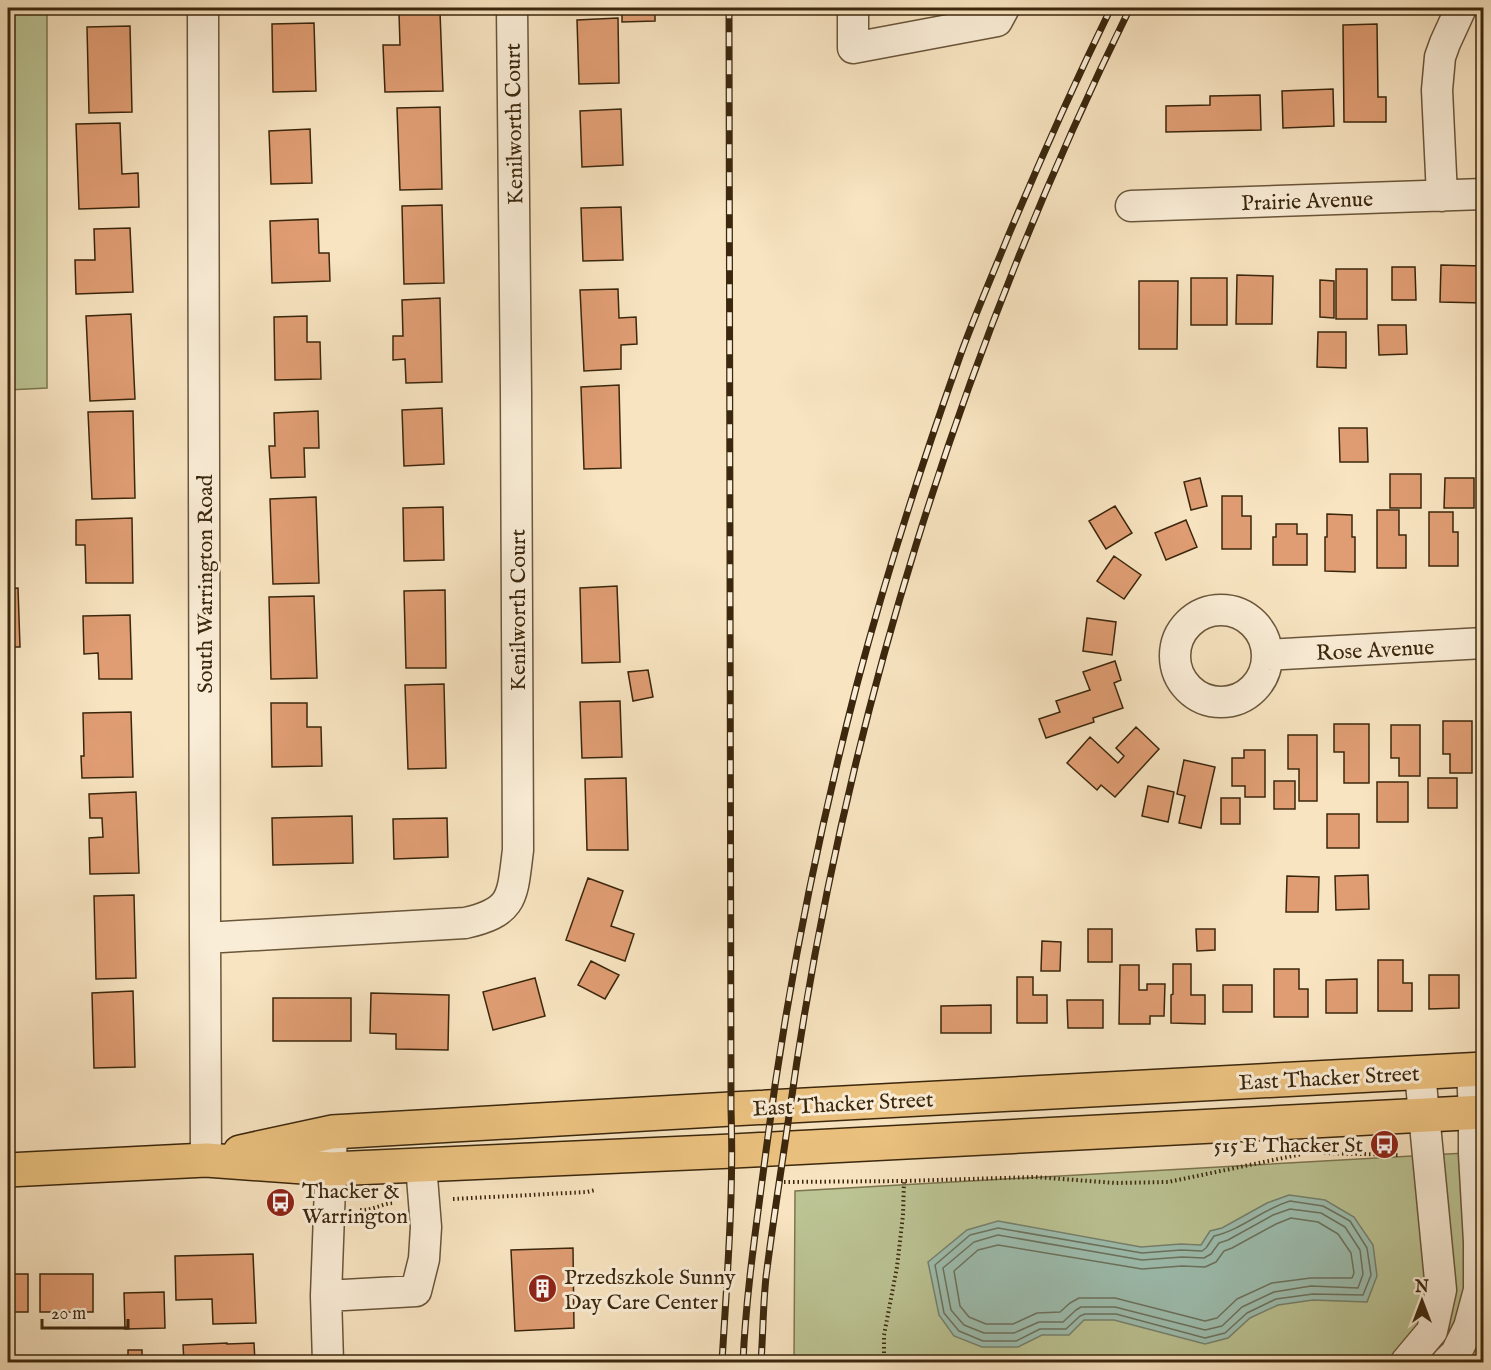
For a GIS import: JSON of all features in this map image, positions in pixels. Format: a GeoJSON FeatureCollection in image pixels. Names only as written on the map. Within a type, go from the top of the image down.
{"type":"FeatureCollection","features":[{"type":"Feature","properties":{"kind":"main road","name":"East Thacker Street"},"geometry":{"type":"LineString","coordinates":[[206,1160],[332,1132],[1478,1069]]}},
{"type":"Feature","properties":{"kind":"main road","name":"East Thacker Street"},"geometry":{"type":"LineString","coordinates":[[8,1170],[206,1160],[331,1169],[1479,1112]]}},
{"type":"Feature","properties":{"kind":"street","name":"South Warrington Road"},"geometry":{"type":"LineString","coordinates":[[203,8],[206,1160]]}},
{"type":"Feature","properties":{"kind":"street","name":"Kenilworth Court"},"geometry":{"type":"LineString","coordinates":[[205,938],[465,923],[483,919],[498,912],[508,901],[513,887],[518,850],[512,8]]}},
{"type":"Feature","properties":{"kind":"street"},"geometry":{"type":"LineString","coordinates":[[853,8],[853,48],[997,21],[1004,8]]}},
{"type":"Feature","properties":{"kind":"street"},"geometry":{"type":"LineString","coordinates":[[1442,196],[1437,90],[1440,57],[1461,8]]}},
{"type":"Feature","properties":{"kind":"street","name":"Prairie Avenue"},"geometry":{"type":"LineString","coordinates":[[1131,206],[1484,194]]}},
{"type":"Feature","properties":{"kind":"street","name":"Rose Avenue"},"geometry":{"type":"LineString","coordinates":[[1268,656],[1484,643]]}},
{"type":"Feature","properties":{"kind":"street"},"geometry":{"type":"LineString","coordinates":[[1447,1362],[1456,1353],[1468,1327],[1479,1290],[1474,1154],[1479,1112],[1478,1069]]}},
{"type":"Feature","properties":{"kind":"street"},"geometry":{"type":"LineString","coordinates":[[1406,1362],[1432,1331],[1441,1290],[1420,1072]]}},
{"type":"Feature","properties":{"kind":"street"},"geometry":{"type":"LineString","coordinates":[[328,1362],[326,1296],[332,1132]]}},
{"type":"Feature","properties":{"kind":"street"},"geometry":{"type":"LineString","coordinates":[[326,1296],[416,1292],[424,1259],[426,1227],[421,1165]]}},
{"type":"Feature","properties":{"kind":"path"},"geometry":{"type":"LineString","coordinates":[[779,1182],[1035,1177],[1116,1183],[1168,1182],[1307,1153]]}},
{"type":"Feature","properties":{"kind":"path"},"geometry":{"type":"LineString","coordinates":[[1318,1153],[1428,1156]]}},
{"type":"Feature","properties":{"kind":"path"},"geometry":{"type":"LineString","coordinates":[[884,1362],[884,1335],[897,1267],[904,1181]]}},
{"type":"Feature","properties":{"kind":"path"},"geometry":{"type":"LineString","coordinates":[[360,1210],[368,1210],[389,1203],[587,1192],[598,1189]]}},
{"type":"Feature","properties":{"kind":"green space"},"geometry":{"type":"Polygon","coordinates":[[[8,8],[47,8],[47,388],[8,390],[8,8]]]}},
{"type":"Feature","properties":{"kind":"green space"},"geometry":{"type":"Polygon","coordinates":[[[1483,1152],[1483,1362],[794,1362],[795,1191],[1483,1152]]]}},
{"type":"Feature","properties":{"kind":"water"},"geometry":{"type":"Polygon","coordinates":[[[1289,1195],[1325,1200],[1354,1217],[1373,1245],[1377,1276],[1367,1302],[1313,1300],[1278,1305],[1250,1318],[1228,1338],[1205,1344],[1114,1320],[1084,1320],[1069,1335],[1042,1335],[1018,1347],[982,1347],[954,1336],[939,1315],[928,1262],[967,1230],[998,1221],[1141,1247],[1201,1245],[1210,1231],[1222,1228],[1267,1203],[1289,1195]]]}},
{"type":"Feature","properties":{"kind":"building"},"geometry":{"type":"Polygon","coordinates":[[[622,8],[655,8],[655,21],[622,22],[622,8]]]}},
{"type":"Feature","properties":{"kind":"building"},"geometry":{"type":"Polygon","coordinates":[[[440,12],[443,91],[385,92],[383,45],[400,45],[399,13],[440,12]]]}},
{"type":"Feature","properties":{"kind":"building"},"geometry":{"type":"Polygon","coordinates":[[[618,18],[619,83],[579,84],[577,20],[618,18]]]}},
{"type":"Feature","properties":{"kind":"building"},"geometry":{"type":"Polygon","coordinates":[[[314,23],[316,91],[273,92],[272,24],[314,23]]]}},
{"type":"Feature","properties":{"kind":"building"},"geometry":{"type":"Polygon","coordinates":[[[1377,24],[1378,97],[1386,97],[1386,122],[1344,122],[1343,25],[1377,24]]]}},
{"type":"Feature","properties":{"kind":"building"},"geometry":{"type":"Polygon","coordinates":[[[130,26],[132,112],[89,113],[87,27],[130,26]]]}},
{"type":"Feature","properties":{"kind":"building"},"geometry":{"type":"Polygon","coordinates":[[[1333,89],[1334,126],[1283,128],[1282,91],[1333,89]]]}},
{"type":"Feature","properties":{"kind":"building"},"geometry":{"type":"Polygon","coordinates":[[[1260,95],[1261,130],[1166,132],[1166,106],[1210,105],[1210,96],[1260,95]]]}},
{"type":"Feature","properties":{"kind":"building"},"geometry":{"type":"Polygon","coordinates":[[[440,107],[442,189],[400,190],[397,108],[440,107]]]}},
{"type":"Feature","properties":{"kind":"building"},"geometry":{"type":"Polygon","coordinates":[[[621,109],[623,165],[582,167],[580,111],[621,109]]]}},
{"type":"Feature","properties":{"kind":"building"},"geometry":{"type":"Polygon","coordinates":[[[120,123],[122,174],[138,173],[139,207],[79,209],[76,124],[120,123]]]}},
{"type":"Feature","properties":{"kind":"building"},"geometry":{"type":"Polygon","coordinates":[[[310,129],[312,183],[271,184],[269,131],[310,129]]]}},
{"type":"Feature","properties":{"kind":"building"},"geometry":{"type":"Polygon","coordinates":[[[442,205],[444,283],[404,284],[402,206],[442,205]]]}},
{"type":"Feature","properties":{"kind":"building"},"geometry":{"type":"Polygon","coordinates":[[[621,207],[623,260],[583,261],[581,208],[621,207]]]}},
{"type":"Feature","properties":{"kind":"building"},"geometry":{"type":"Polygon","coordinates":[[[318,219],[319,253],[329,253],[330,281],[272,283],[270,221],[318,219]]]}},
{"type":"Feature","properties":{"kind":"building"},"geometry":{"type":"Polygon","coordinates":[[[130,228],[133,292],[76,294],[75,260],[95,260],[94,229],[130,228]]]}},
{"type":"Feature","properties":{"kind":"building"},"geometry":{"type":"Polygon","coordinates":[[[1441,265],[1484,266],[1484,303],[1440,302],[1441,265]]]}},
{"type":"Feature","properties":{"kind":"building"},"geometry":{"type":"Polygon","coordinates":[[[1392,267],[1415,267],[1416,300],[1392,300],[1392,267]]]}},
{"type":"Feature","properties":{"kind":"building"},"geometry":{"type":"Polygon","coordinates":[[[1336,269],[1367,269],[1367,319],[1336,319],[1336,269]]]}},
{"type":"Feature","properties":{"kind":"building"},"geometry":{"type":"Polygon","coordinates":[[[1237,275],[1273,276],[1272,324],[1236,324],[1237,275]]]}},
{"type":"Feature","properties":{"kind":"building"},"geometry":{"type":"Polygon","coordinates":[[[1191,278],[1227,278],[1227,325],[1191,325],[1191,278]]]}},
{"type":"Feature","properties":{"kind":"building"},"geometry":{"type":"Polygon","coordinates":[[[1320,280],[1334,281],[1334,318],[1320,317],[1320,280]]]}},
{"type":"Feature","properties":{"kind":"building"},"geometry":{"type":"Polygon","coordinates":[[[1139,281],[1178,281],[1177,349],[1139,349],[1139,281]]]}},
{"type":"Feature","properties":{"kind":"building"},"geometry":{"type":"Polygon","coordinates":[[[618,289],[619,318],[636,317],[637,344],[621,345],[621,369],[584,371],[580,290],[618,289]]]}},
{"type":"Feature","properties":{"kind":"building"},"geometry":{"type":"Polygon","coordinates":[[[440,298],[442,382],[406,383],[405,359],[393,360],[393,336],[403,336],[402,300],[440,298]]]}},
{"type":"Feature","properties":{"kind":"building"},"geometry":{"type":"Polygon","coordinates":[[[131,314],[135,399],[90,401],[86,316],[131,314]]]}},
{"type":"Feature","properties":{"kind":"building"},"geometry":{"type":"Polygon","coordinates":[[[307,316],[307,342],[320,342],[321,379],[275,380],[274,317],[307,316]]]}},
{"type":"Feature","properties":{"kind":"building"},"geometry":{"type":"Polygon","coordinates":[[[1378,325],[1406,325],[1407,354],[1379,355],[1378,325]]]}},
{"type":"Feature","properties":{"kind":"building"},"geometry":{"type":"Polygon","coordinates":[[[1318,332],[1346,332],[1346,368],[1317,367],[1318,332]]]}},
{"type":"Feature","properties":{"kind":"building"},"geometry":{"type":"Polygon","coordinates":[[[619,385],[621,468],[584,469],[581,387],[619,385]]]}},
{"type":"Feature","properties":{"kind":"building"},"geometry":{"type":"Polygon","coordinates":[[[442,408],[444,464],[404,466],[402,410],[442,408]]]}},
{"type":"Feature","properties":{"kind":"building"},"geometry":{"type":"Polygon","coordinates":[[[133,411],[135,498],[92,499],[88,412],[133,411]]]}},
{"type":"Feature","properties":{"kind":"building"},"geometry":{"type":"Polygon","coordinates":[[[318,411],[319,448],[304,448],[305,477],[271,478],[269,446],[275,446],[274,413],[318,411]]]}},
{"type":"Feature","properties":{"kind":"building"},"geometry":{"type":"Polygon","coordinates":[[[1339,428],[1367,428],[1368,462],[1340,462],[1339,428]]]}},
{"type":"Feature","properties":{"kind":"building"},"geometry":{"type":"Polygon","coordinates":[[[1390,474],[1421,474],[1421,508],[1390,508],[1390,474]]]}},
{"type":"Feature","properties":{"kind":"building"},"geometry":{"type":"Polygon","coordinates":[[[1200,478],[1207,506],[1191,510],[1184,482],[1200,478]]]}},
{"type":"Feature","properties":{"kind":"building"},"geometry":{"type":"Polygon","coordinates":[[[1445,478],[1474,478],[1474,508],[1444,508],[1445,478]]]}},
{"type":"Feature","properties":{"kind":"building"},"geometry":{"type":"Polygon","coordinates":[[[1222,496],[1242,496],[1242,516],[1251,516],[1251,549],[1222,549],[1222,496]]]}},
{"type":"Feature","properties":{"kind":"building"},"geometry":{"type":"Polygon","coordinates":[[[316,497],[319,583],[273,584],[270,499],[316,497]]]}},
{"type":"Feature","properties":{"kind":"building"},"geometry":{"type":"Polygon","coordinates":[[[1115,506],[1132,533],[1106,549],[1089,521],[1115,506]]]}},
{"type":"Feature","properties":{"kind":"building"},"geometry":{"type":"Polygon","coordinates":[[[443,507],[444,560],[404,561],[403,508],[443,507]]]}},
{"type":"Feature","properties":{"kind":"building"},"geometry":{"type":"Polygon","coordinates":[[[1377,510],[1399,510],[1399,535],[1406,535],[1406,568],[1377,568],[1377,510]]]}},
{"type":"Feature","properties":{"kind":"building"},"geometry":{"type":"Polygon","coordinates":[[[1429,512],[1453,512],[1453,532],[1458,532],[1458,566],[1429,566],[1429,512]]]}},
{"type":"Feature","properties":{"kind":"building"},"geometry":{"type":"Polygon","coordinates":[[[1327,514],[1352,515],[1352,537],[1355,537],[1355,572],[1325,571],[1327,514]]]}},
{"type":"Feature","properties":{"kind":"building"},"geometry":{"type":"Polygon","coordinates":[[[132,518],[133,583],[86,583],[85,545],[76,545],[76,520],[132,518]]]}},
{"type":"Feature","properties":{"kind":"building"},"geometry":{"type":"Polygon","coordinates":[[[1186,520],[1197,547],[1166,560],[1155,533],[1186,520]]]}},
{"type":"Feature","properties":{"kind":"building"},"geometry":{"type":"Polygon","coordinates":[[[1276,524],[1297,524],[1297,534],[1307,534],[1307,565],[1273,565],[1273,537],[1276,537],[1276,524]]]}},
{"type":"Feature","properties":{"kind":"building"},"geometry":{"type":"Polygon","coordinates":[[[1480,531],[1484,531],[1484,564],[1480,564],[1480,531]]]}},
{"type":"Feature","properties":{"kind":"building"},"geometry":{"type":"Polygon","coordinates":[[[1114,556],[1141,575],[1124,599],[1097,581],[1114,556]]]}},
{"type":"Feature","properties":{"kind":"building"},"geometry":{"type":"Polygon","coordinates":[[[617,586],[620,662],[582,663],[580,588],[617,586]]]}},
{"type":"Feature","properties":{"kind":"building"},"geometry":{"type":"Polygon","coordinates":[[[18,588],[20,647],[8,647],[8,589],[18,588]]]}},
{"type":"Feature","properties":{"kind":"building"},"geometry":{"type":"Polygon","coordinates":[[[445,590],[446,668],[406,668],[404,591],[445,590]]]}},
{"type":"Feature","properties":{"kind":"building"},"geometry":{"type":"Polygon","coordinates":[[[314,596],[317,678],[271,679],[269,597],[314,596]]]}},
{"type":"Feature","properties":{"kind":"building"},"geometry":{"type":"Polygon","coordinates":[[[130,615],[132,679],[99,679],[98,653],[84,654],[83,616],[130,615]]]}},
{"type":"Feature","properties":{"kind":"building"},"geometry":{"type":"Polygon","coordinates":[[[1087,618],[1116,622],[1112,655],[1083,651],[1087,618]]]}},
{"type":"Feature","properties":{"kind":"building"},"geometry":{"type":"Polygon","coordinates":[[[1115,661],[1121,680],[1114,683],[1123,708],[1093,718],[1094,722],[1046,738],[1039,719],[1060,712],[1056,701],[1090,690],[1083,672],[1115,661]]]}},
{"type":"Feature","properties":{"kind":"building"},"geometry":{"type":"Polygon","coordinates":[[[648,670],[653,697],[633,701],[628,672],[648,670]]]}},
{"type":"Feature","properties":{"kind":"building"},"geometry":{"type":"Polygon","coordinates":[[[444,684],[446,768],[408,769],[405,685],[444,684]]]}},
{"type":"Feature","properties":{"kind":"building"},"geometry":{"type":"Polygon","coordinates":[[[620,701],[622,757],[582,758],[580,702],[620,701]]]}},
{"type":"Feature","properties":{"kind":"building"},"geometry":{"type":"Polygon","coordinates":[[[271,703],[307,703],[307,727],[321,727],[322,766],[272,767],[271,703]]]}},
{"type":"Feature","properties":{"kind":"building"},"geometry":{"type":"Polygon","coordinates":[[[131,712],[133,777],[82,778],[83,713],[131,712]]]}},
{"type":"Feature","properties":{"kind":"building"},"geometry":{"type":"Polygon","coordinates":[[[1443,721],[1472,721],[1472,773],[1450,773],[1450,754],[1443,754],[1443,721]]]}},
{"type":"Feature","properties":{"kind":"building"},"geometry":{"type":"Polygon","coordinates":[[[1334,724],[1369,724],[1369,783],[1344,783],[1344,752],[1334,752],[1334,724]]]}},
{"type":"Feature","properties":{"kind":"building"},"geometry":{"type":"Polygon","coordinates":[[[1391,725],[1420,725],[1420,776],[1399,776],[1399,758],[1391,758],[1391,725]]]}},
{"type":"Feature","properties":{"kind":"building"},"geometry":{"type":"Polygon","coordinates":[[[1136,727],[1159,749],[1115,797],[1101,785],[1097,790],[1067,763],[1090,737],[1118,763],[1124,756],[1116,748],[1136,727]]]}},
{"type":"Feature","properties":{"kind":"building"},"geometry":{"type":"Polygon","coordinates":[[[1288,735],[1317,735],[1317,801],[1299,801],[1299,769],[1288,769],[1288,735]]]}},
{"type":"Feature","properties":{"kind":"building"},"geometry":{"type":"Polygon","coordinates":[[[1244,750],[1265,750],[1265,797],[1245,797],[1245,786],[1232,786],[1232,758],[1244,758],[1244,750]]]}},
{"type":"Feature","properties":{"kind":"building"},"geometry":{"type":"Polygon","coordinates":[[[1184,760],[1215,767],[1201,828],[1179,823],[1185,796],[1177,794],[1184,760]]]}},
{"type":"Feature","properties":{"kind":"building"},"geometry":{"type":"Polygon","coordinates":[[[1480,761],[1484,761],[1484,793],[1480,793],[1480,761]]]}},
{"type":"Feature","properties":{"kind":"building"},"geometry":{"type":"Polygon","coordinates":[[[626,778],[628,850],[587,850],[585,779],[626,778]]]}},
{"type":"Feature","properties":{"kind":"building"},"geometry":{"type":"Polygon","coordinates":[[[1428,778],[1457,778],[1457,808],[1428,808],[1428,778]]]}},
{"type":"Feature","properties":{"kind":"building"},"geometry":{"type":"Polygon","coordinates":[[[1274,781],[1295,781],[1295,809],[1274,809],[1274,781]]]}},
{"type":"Feature","properties":{"kind":"building"},"geometry":{"type":"Polygon","coordinates":[[[1377,782],[1408,782],[1408,822],[1377,822],[1377,782]]]}},
{"type":"Feature","properties":{"kind":"building"},"geometry":{"type":"Polygon","coordinates":[[[1148,786],[1174,792],[1168,822],[1142,816],[1148,786]]]}},
{"type":"Feature","properties":{"kind":"building"},"geometry":{"type":"Polygon","coordinates":[[[136,792],[139,873],[90,874],[89,838],[103,837],[102,818],[90,818],[89,794],[136,792]]]}},
{"type":"Feature","properties":{"kind":"building"},"geometry":{"type":"Polygon","coordinates":[[[1221,798],[1240,798],[1240,824],[1221,824],[1221,798]]]}},
{"type":"Feature","properties":{"kind":"building"},"geometry":{"type":"Polygon","coordinates":[[[1327,814],[1359,814],[1359,848],[1327,848],[1327,814]]]}},
{"type":"Feature","properties":{"kind":"building"},"geometry":{"type":"Polygon","coordinates":[[[352,816],[353,863],[273,865],[272,818],[352,816]]]}},
{"type":"Feature","properties":{"kind":"building"},"geometry":{"type":"Polygon","coordinates":[[[447,818],[448,857],[394,859],[393,819],[447,818]]]}},
{"type":"Feature","properties":{"kind":"building"},"geometry":{"type":"Polygon","coordinates":[[[1368,875],[1369,909],[1336,910],[1335,876],[1368,875]]]}},
{"type":"Feature","properties":{"kind":"building"},"geometry":{"type":"Polygon","coordinates":[[[1287,876],[1319,877],[1318,912],[1286,912],[1287,876]]]}},
{"type":"Feature","properties":{"kind":"building"},"geometry":{"type":"Polygon","coordinates":[[[588,878],[623,891],[611,926],[634,934],[625,961],[566,940],[588,878]]]}},
{"type":"Feature","properties":{"kind":"building"},"geometry":{"type":"Polygon","coordinates":[[[134,895],[136,978],[96,979],[94,896],[134,895]]]}},
{"type":"Feature","properties":{"kind":"building"},"geometry":{"type":"Polygon","coordinates":[[[1088,929],[1112,929],[1112,962],[1088,962],[1088,929]]]}},
{"type":"Feature","properties":{"kind":"building"},"geometry":{"type":"Polygon","coordinates":[[[1196,929],[1215,929],[1215,950],[1197,951],[1196,929]]]}},
{"type":"Feature","properties":{"kind":"building"},"geometry":{"type":"Polygon","coordinates":[[[1042,941],[1061,942],[1060,971],[1041,971],[1042,941]]]}},
{"type":"Feature","properties":{"kind":"building"},"geometry":{"type":"Polygon","coordinates":[[[1378,960],[1403,960],[1403,983],[1412,983],[1412,1011],[1378,1011],[1378,960]]]}},
{"type":"Feature","properties":{"kind":"building"},"geometry":{"type":"Polygon","coordinates":[[[591,961],[619,975],[605,999],[578,985],[591,961]]]}},
{"type":"Feature","properties":{"kind":"building"},"geometry":{"type":"Polygon","coordinates":[[[1173,964],[1191,964],[1191,995],[1205,995],[1205,1024],[1171,1023],[1173,964]]]}},
{"type":"Feature","properties":{"kind":"building"},"geometry":{"type":"Polygon","coordinates":[[[1120,965],[1139,965],[1139,990],[1147,990],[1147,984],[1165,984],[1164,1016],[1150,1016],[1150,1024],[1119,1024],[1120,965]]]}},
{"type":"Feature","properties":{"kind":"building"},"geometry":{"type":"Polygon","coordinates":[[[1274,969],[1299,969],[1299,989],[1308,989],[1308,1017],[1274,1017],[1274,969]]]}},
{"type":"Feature","properties":{"kind":"building"},"geometry":{"type":"Polygon","coordinates":[[[1429,975],[1459,975],[1459,1008],[1429,1009],[1429,975]]]}},
{"type":"Feature","properties":{"kind":"building"},"geometry":{"type":"Polygon","coordinates":[[[1017,977],[1033,977],[1033,995],[1047,995],[1047,1023],[1017,1023],[1017,977]]]}},
{"type":"Feature","properties":{"kind":"building"},"geometry":{"type":"Polygon","coordinates":[[[535,978],[545,1016],[493,1030],[483,992],[535,978]]]}},
{"type":"Feature","properties":{"kind":"building"},"geometry":{"type":"Polygon","coordinates":[[[1357,979],[1357,1013],[1326,1013],[1326,980],[1357,979]]]}},
{"type":"Feature","properties":{"kind":"building"},"geometry":{"type":"Polygon","coordinates":[[[1223,985],[1252,985],[1252,1012],[1223,1012],[1223,985]]]}},
{"type":"Feature","properties":{"kind":"building"},"geometry":{"type":"Polygon","coordinates":[[[133,991],[135,1067],[94,1068],[92,993],[133,991]]]}},
{"type":"Feature","properties":{"kind":"building"},"geometry":{"type":"Polygon","coordinates":[[[371,993],[449,995],[448,1050],[396,1049],[396,1034],[370,1033],[371,993]]]}},
{"type":"Feature","properties":{"kind":"building"},"geometry":{"type":"Polygon","coordinates":[[[273,998],[351,998],[351,1041],[273,1041],[273,998]]]}},
{"type":"Feature","properties":{"kind":"building"},"geometry":{"type":"Polygon","coordinates":[[[1067,1000],[1103,1000],[1103,1028],[1068,1028],[1067,1000]]]}},
{"type":"Feature","properties":{"kind":"building"},"geometry":{"type":"Polygon","coordinates":[[[991,1005],[991,1033],[941,1033],[941,1006],[991,1005]]]}},
{"type":"Feature","properties":{"kind":"building","name":"Przedszkole Sunny Day Care Center"},"geometry":{"type":"Polygon","coordinates":[[[573,1248],[574,1328],[515,1331],[511,1250],[573,1248]]]}},
{"type":"Feature","properties":{"kind":"building"},"geometry":{"type":"Polygon","coordinates":[[[253,1254],[256,1323],[213,1324],[212,1299],[176,1300],[175,1256],[253,1254]]]}},
{"type":"Feature","properties":{"kind":"building"},"geometry":{"type":"Polygon","coordinates":[[[8,1274],[28,1274],[28,1312],[8,1312],[8,1274]]]}},
{"type":"Feature","properties":{"kind":"building"},"geometry":{"type":"Polygon","coordinates":[[[40,1274],[93,1274],[93,1312],[40,1312],[40,1274]]]}},
{"type":"Feature","properties":{"kind":"building"},"geometry":{"type":"Polygon","coordinates":[[[164,1292],[165,1328],[125,1329],[124,1293],[164,1292]]]}},
{"type":"Feature","properties":{"kind":"building"},"geometry":{"type":"Polygon","coordinates":[[[254,1343],[255,1362],[184,1362],[183,1345],[254,1343]]]}},
{"type":"Feature","properties":{"kind":"building"},"geometry":{"type":"Polygon","coordinates":[[[128,1350],[142,1350],[142,1361],[128,1361],[128,1350]]]}},
{"type":"Feature","properties":{"kind":"railway"},"geometry":{"type":"LineString","coordinates":[[722,1362],[732,1172],[729,8]]}},
{"type":"Feature","properties":{"kind":"railway"},"geometry":{"type":"LineString","coordinates":[[743,1362],[752,1256],[783,1033],[816,858],[857,684],[905,521],[965,343],[1033,177],[1111,8]]}},
{"type":"Feature","properties":{"kind":"railway"},"geometry":{"type":"LineString","coordinates":[[761,1362],[769,1256],[813,966],[842,824],[876,684],[916,545],[962,407],[1013,272],[1069,139],[1130,8]]}},
{"type":"Feature","properties":{"kind":"place","name":"515 E Thacker St"},"geometry":{"type":"Point","coordinates":[1384,1144]}},
{"type":"Feature","properties":{"kind":"place","name":"Thacker & Warrington"},"geometry":{"type":"Point","coordinates":[281,1203]}},
{"type":"Feature","properties":{"kind":"place","name":"Przedszkole Sunny Day Care Center"},"geometry":{"type":"Point","coordinates":[543,1289]}}]}
